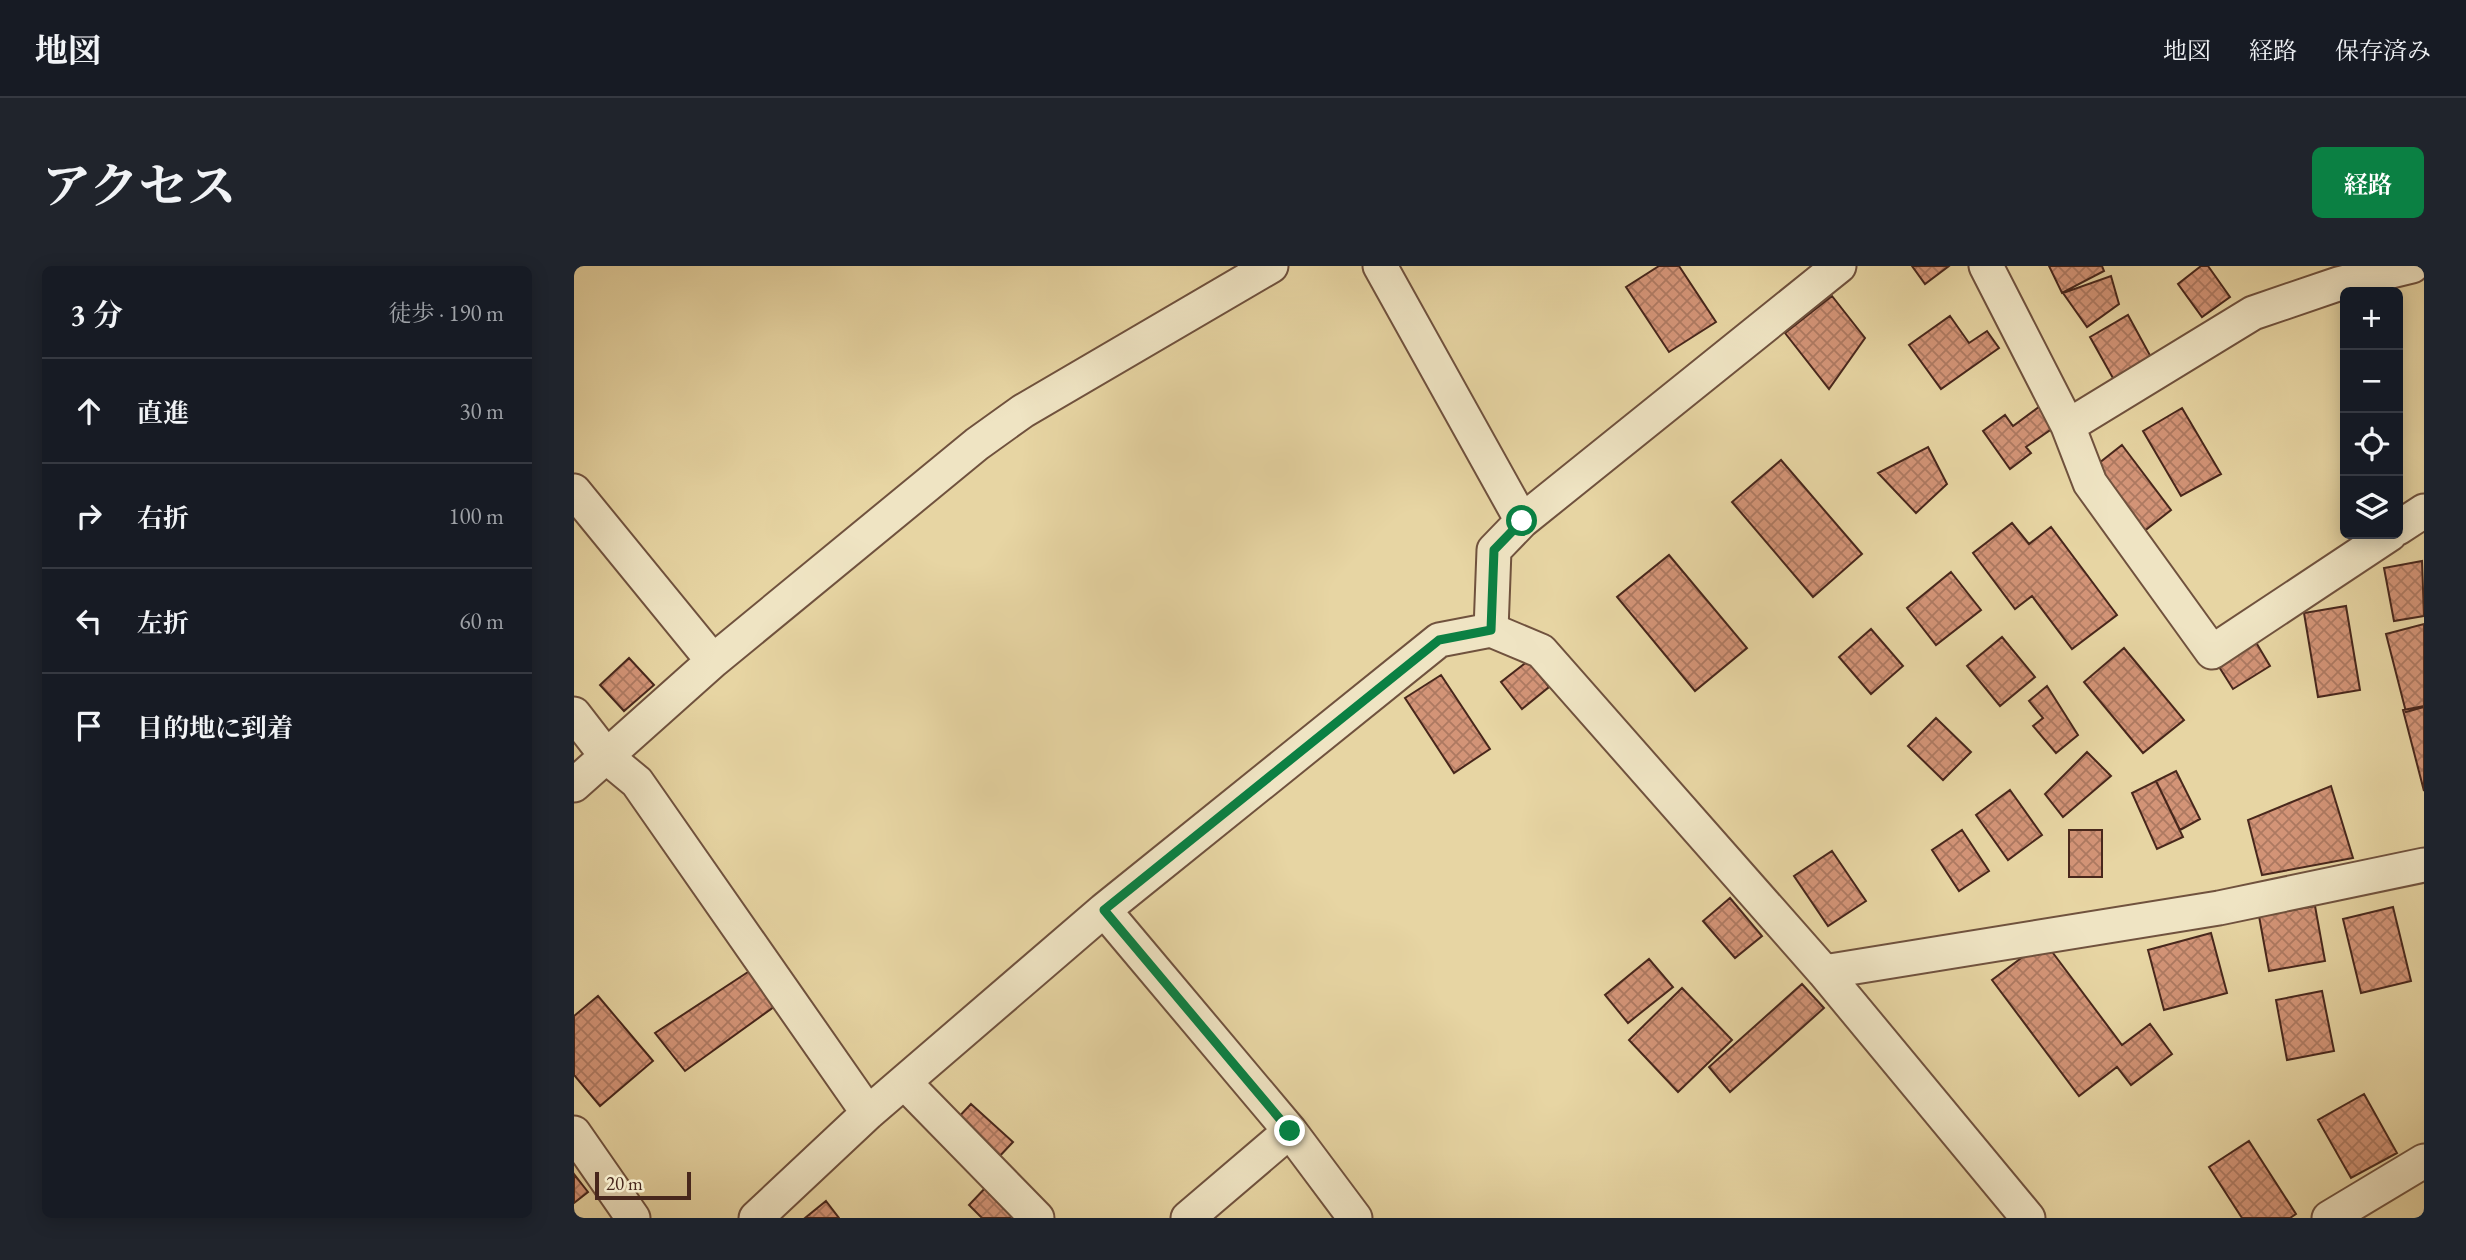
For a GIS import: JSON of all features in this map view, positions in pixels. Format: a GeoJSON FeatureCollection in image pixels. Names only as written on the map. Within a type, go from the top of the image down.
{"type":"FeatureCollection","features":[{"type":"Feature","properties":{"kind":"street"},"geometry":{"type":"LineString","coordinates":[[574,785],[608,758],[713,661],[995,430],[1271,266]]}},
{"type":"Feature","properties":{"kind":"street"},"geometry":{"type":"LineString","coordinates":[[1380,266],[1522,521]]}},
{"type":"Feature","properties":{"kind":"street"},"geometry":{"type":"LineString","coordinates":[[1491,630],[1494,550],[1522,521],[1839,266]]}},
{"type":"Feature","properties":{"kind":"street"},"geometry":{"type":"LineString","coordinates":[[1986,266],[2067,426],[2090,483],[2212,652],[2382,539]]}},
{"type":"Feature","properties":{"kind":"street"},"geometry":{"type":"LineString","coordinates":[[2067,426],[2253,313],[2338,284],[2413,266]]}},
{"type":"Feature","properties":{"kind":"street"},"geometry":{"type":"LineString","coordinates":[[574,491],[713,661]]}},
{"type":"Feature","properties":{"kind":"street"},"geometry":{"type":"LineString","coordinates":[[2403,525],[2424,511]]}},
{"type":"Feature","properties":{"kind":"street"},"geometry":{"type":"LineString","coordinates":[[756,1218],[868,1113],[1104,910],[1439,640],[1491,630],[1541,651],[1824,972],[2028,1218]]}},
{"type":"Feature","properties":{"kind":"street"},"geometry":{"type":"LineString","coordinates":[[574,714],[608,758],[637,782],[868,1113]]}},
{"type":"Feature","properties":{"kind":"street"},"geometry":{"type":"LineString","coordinates":[[1824,972],[2219,908],[2424,865]]}},
{"type":"Feature","properties":{"kind":"street"},"geometry":{"type":"LineString","coordinates":[[1104,910],[1290,1131],[1355,1218]]}},
{"type":"Feature","properties":{"kind":"street"},"geometry":{"type":"LineString","coordinates":[[904,1082],[1037,1218]]}},
{"type":"Feature","properties":{"kind":"street"},"geometry":{"type":"LineString","coordinates":[[1188,1218],[1290,1131]]}},
{"type":"Feature","properties":{"kind":"street"},"geometry":{"type":"LineString","coordinates":[[574,1133],[633,1218]]}},
{"type":"Feature","properties":{"kind":"street"},"geometry":{"type":"LineString","coordinates":[[2329,1218],[2424,1161]]}},
{"type":"Feature","properties":{"kind":"building"},"geometry":{"type":"Polygon","coordinates":[[[1659,266],[1679,266],[1716,322],[1669,352],[1626,287],[1659,266]]]}},
{"type":"Feature","properties":{"kind":"building"},"geometry":{"type":"Polygon","coordinates":[[[1912,266],[1949,266],[1925,284],[1912,266]]]}},
{"type":"Feature","properties":{"kind":"building"},"geometry":{"type":"Polygon","coordinates":[[[2049,266],[2102,266],[2104,271],[2062,293],[2049,266]]]}},
{"type":"Feature","properties":{"kind":"building"},"geometry":{"type":"Polygon","coordinates":[[[2201,266],[2208,266],[2230,297],[2202,317],[2178,284],[2201,266]]]}},
{"type":"Feature","properties":{"kind":"building"},"geometry":{"type":"Polygon","coordinates":[[[2111,276],[2119,304],[2087,327],[2063,293],[2111,276]]]}},
{"type":"Feature","properties":{"kind":"building"},"geometry":{"type":"Polygon","coordinates":[[[1832,296],[1865,338],[1829,389],[1785,333],[1832,296]]]}},
{"type":"Feature","properties":{"kind":"building"},"geometry":{"type":"Polygon","coordinates":[[[2128,315],[2152,359],[2114,380],[2090,337],[2128,315]]]}},
{"type":"Feature","properties":{"kind":"building"},"geometry":{"type":"Polygon","coordinates":[[[1950,316],[1969,343],[1987,331],[1999,348],[1941,389],[1909,345],[1950,316]]]}},
{"type":"Feature","properties":{"kind":"building"},"geometry":{"type":"Polygon","coordinates":[[[2051,398],[2066,419],[2026,447],[2031,453],[2010,469],[1983,431],[2005,415],[2013,426],[2051,398]]]}},
{"type":"Feature","properties":{"kind":"building"},"geometry":{"type":"Polygon","coordinates":[[[2182,408],[2221,474],[2181,496],[2143,431],[2182,408]]]}},
{"type":"Feature","properties":{"kind":"building"},"geometry":{"type":"Polygon","coordinates":[[[2122,445],[2171,510],[2138,536],[2089,471],[2122,445]]]}},
{"type":"Feature","properties":{"kind":"building"},"geometry":{"type":"Polygon","coordinates":[[[1928,447],[1947,484],[1916,513],[1878,473],[1928,447]]]}},
{"type":"Feature","properties":{"kind":"building"},"geometry":{"type":"Polygon","coordinates":[[[1781,460],[1862,554],[1813,597],[1732,502],[1781,460]]]}},
{"type":"Feature","properties":{"kind":"building"},"geometry":{"type":"Polygon","coordinates":[[[2012,523],[2029,544],[2051,527],[2117,615],[2072,649],[2032,596],[2015,609],[1973,553],[2012,523]]]}},
{"type":"Feature","properties":{"kind":"building"},"geometry":{"type":"Polygon","coordinates":[[[1669,555],[1747,648],[1695,691],[1617,597],[1669,555]]]}},
{"type":"Feature","properties":{"kind":"building"},"geometry":{"type":"Polygon","coordinates":[[[2422,561],[2424,616],[2394,621],[2384,568],[2422,561]]]}},
{"type":"Feature","properties":{"kind":"building"},"geometry":{"type":"Polygon","coordinates":[[[1951,572],[1981,610],[1936,645],[1907,608],[1951,572]]]}},
{"type":"Feature","properties":{"kind":"building"},"geometry":{"type":"Polygon","coordinates":[[[2346,606],[2360,690],[2318,697],[2304,613],[2346,606]]]}},
{"type":"Feature","properties":{"kind":"building"},"geometry":{"type":"Polygon","coordinates":[[[2424,624],[2424,707],[2406,712],[2386,634],[2424,624]]]}},
{"type":"Feature","properties":{"kind":"building"},"geometry":{"type":"Polygon","coordinates":[[[1871,629],[1903,666],[1871,694],[1839,657],[1871,629]]]}},
{"type":"Feature","properties":{"kind":"building"},"geometry":{"type":"Polygon","coordinates":[[[2002,637],[2035,677],[2000,706],[1967,666],[2002,637]]]}},
{"type":"Feature","properties":{"kind":"building"},"geometry":{"type":"Polygon","coordinates":[[[2254,639],[2270,666],[2233,689],[2216,662],[2254,639]]]}},
{"type":"Feature","properties":{"kind":"building"},"geometry":{"type":"Polygon","coordinates":[[[2124,648],[2184,720],[2143,753],[2084,682],[2124,648]]]}},
{"type":"Feature","properties":{"kind":"building"},"geometry":{"type":"Polygon","coordinates":[[[629,658],[654,685],[624,711],[600,685],[629,658]]]}},
{"type":"Feature","properties":{"kind":"building"},"geometry":{"type":"Polygon","coordinates":[[[1528,661],[1549,687],[1522,709],[1501,682],[1528,661]]]}},
{"type":"Feature","properties":{"kind":"building"},"geometry":{"type":"Polygon","coordinates":[[[1441,675],[1490,749],[1454,773],[1405,698],[1441,675]]]}},
{"type":"Feature","properties":{"kind":"building"},"geometry":{"type":"Polygon","coordinates":[[[2047,686],[2078,735],[2056,753],[2033,726],[2043,718],[2029,701],[2047,686]]]}},
{"type":"Feature","properties":{"kind":"building"},"geometry":{"type":"Polygon","coordinates":[[[2424,706],[2424,791],[2403,710],[2424,706]]]}},
{"type":"Feature","properties":{"kind":"building"},"geometry":{"type":"Polygon","coordinates":[[[1936,718],[1971,752],[1943,780],[1908,746],[1936,718]]]}},
{"type":"Feature","properties":{"kind":"building"},"geometry":{"type":"Polygon","coordinates":[[[2087,752],[2111,776],[2063,817],[2045,794],[2087,752]]]}},
{"type":"Feature","properties":{"kind":"building"},"geometry":{"type":"Polygon","coordinates":[[[2176,771],[2200,819],[2180,830],[2156,781],[2176,771]]]}},
{"type":"Feature","properties":{"kind":"building"},"geometry":{"type":"Polygon","coordinates":[[[2156,781],[2183,837],[2157,849],[2132,793],[2156,781]]]}},
{"type":"Feature","properties":{"kind":"building"},"geometry":{"type":"Polygon","coordinates":[[[2331,786],[2353,858],[2262,875],[2248,820],[2331,786]]]}},
{"type":"Feature","properties":{"kind":"building"},"geometry":{"type":"Polygon","coordinates":[[[2010,790],[2042,835],[2008,860],[1976,815],[2010,790]]]}},
{"type":"Feature","properties":{"kind":"building"},"geometry":{"type":"Polygon","coordinates":[[[1962,830],[1989,871],[1959,891],[1932,850],[1962,830]]]}},
{"type":"Feature","properties":{"kind":"building"},"geometry":{"type":"Polygon","coordinates":[[[2069,830],[2102,830],[2102,877],[2069,877],[2069,830]]]}},
{"type":"Feature","properties":{"kind":"building"},"geometry":{"type":"Polygon","coordinates":[[[1832,851],[1866,901],[1828,926],[1794,876],[1832,851]]]}},
{"type":"Feature","properties":{"kind":"building"},"geometry":{"type":"Polygon","coordinates":[[[1730,898],[1762,936],[1735,958],[1703,921],[1730,898]]]}},
{"type":"Feature","properties":{"kind":"building"},"geometry":{"type":"Polygon","coordinates":[[[2315,906],[2325,961],[2269,971],[2259,916],[2315,906]]]}},
{"type":"Feature","properties":{"kind":"building"},"geometry":{"type":"Polygon","coordinates":[[[2393,907],[2411,981],[2361,993],[2343,919],[2393,907]]]}},
{"type":"Feature","properties":{"kind":"building"},"geometry":{"type":"Polygon","coordinates":[[[2211,933],[2227,993],[2164,1010],[2148,950],[2211,933]]]}},
{"type":"Feature","properties":{"kind":"building"},"geometry":{"type":"Polygon","coordinates":[[[2044,941],[2122,1045],[2150,1024],[2172,1054],[2131,1085],[2117,1067],[2079,1096],[1992,980],[2044,941]]]}},
{"type":"Feature","properties":{"kind":"building"},"geometry":{"type":"Polygon","coordinates":[[[1649,959],[1673,987],[1628,1023],[1605,995],[1649,959]]]}},
{"type":"Feature","properties":{"kind":"building"},"geometry":{"type":"Polygon","coordinates":[[[751,970],[778,1004],[685,1071],[655,1033],[751,970]]]}},
{"type":"Feature","properties":{"kind":"building"},"geometry":{"type":"Polygon","coordinates":[[[1802,984],[1824,1008],[1730,1092],[1709,1067],[1802,984]]]}},
{"type":"Feature","properties":{"kind":"building"},"geometry":{"type":"Polygon","coordinates":[[[1682,988],[1732,1040],[1678,1092],[1629,1040],[1682,988]]]}},
{"type":"Feature","properties":{"kind":"building"},"geometry":{"type":"Polygon","coordinates":[[[2322,991],[2334,1051],[2287,1060],[2276,1000],[2322,991]]]}},
{"type":"Feature","properties":{"kind":"building"},"geometry":{"type":"Polygon","coordinates":[[[598,996],[653,1061],[600,1106],[574,1075],[574,1016],[598,996]]]}},
{"type":"Feature","properties":{"kind":"building"},"geometry":{"type":"Polygon","coordinates":[[[2364,1094],[2397,1153],[2351,1178],[2318,1120],[2364,1094]]]}},
{"type":"Feature","properties":{"kind":"building"},"geometry":{"type":"Polygon","coordinates":[[[971,1104],[1013,1142],[996,1160],[954,1122],[971,1104]]]}},
{"type":"Feature","properties":{"kind":"building"},"geometry":{"type":"Polygon","coordinates":[[[2249,1141],[2296,1214],[2290,1218],[2242,1218],[2209,1167],[2249,1141]]]}},
{"type":"Feature","properties":{"kind":"building"},"geometry":{"type":"Polygon","coordinates":[[[574,1174],[588,1192],[574,1203],[574,1174]]]}},
{"type":"Feature","properties":{"kind":"building"},"geometry":{"type":"Polygon","coordinates":[[[989,1184],[1023,1218],[982,1218],[969,1205],[989,1184]]]}},
{"type":"Feature","properties":{"kind":"building"},"geometry":{"type":"Polygon","coordinates":[[[826,1201],[839,1218],[805,1218],[826,1201]]]}},
{"type":"Feature","properties":{"kind":"route"},"geometry":{"type":"LineString","coordinates":[[1290,1131],[1104,910],[1439,640],[1491,630],[1494,550],[1522,521]]}}]}
